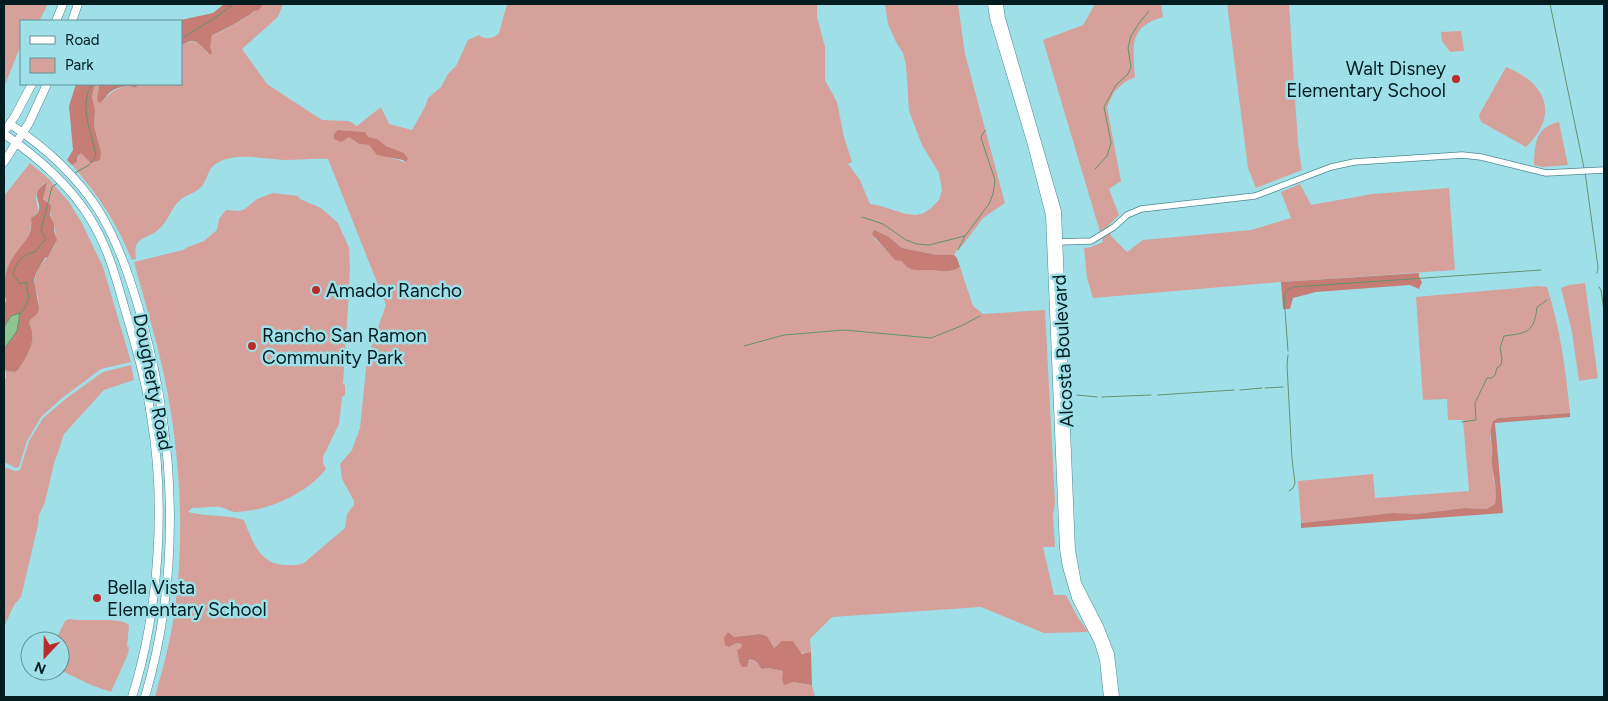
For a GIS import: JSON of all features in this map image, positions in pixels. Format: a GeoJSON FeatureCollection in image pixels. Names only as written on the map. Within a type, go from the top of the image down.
{"type":"FeatureCollection","features":[{"type":"Feature","properties":{"kind":"main road"},"geometry":{"type":"LineString","coordinates":[[56,20],[64,4]]}},
{"type":"Feature","properties":{"kind":"main road"},"geometry":{"type":"LineString","coordinates":[[72,20],[78,4]]}},
{"type":"Feature","properties":{"kind":"main road","name":"Alcosta Boulevard"},"geometry":{"type":"LineString","coordinates":[[992,4],[994,18],[1031,141],[1050,215],[1064,549],[1067,567],[1076,598],[1099,643],[1109,671],[1115,697]]}},
{"type":"Feature","properties":{"kind":"main road","name":"Alcosta Boulevard"},"geometry":{"type":"LineString","coordinates":[[999,4],[1001,18],[1057,211],[1071,550],[1077,583],[1106,640],[1109,671],[1108,697]]}},
{"type":"Feature","properties":{"kind":"main road","name":"Dougherty Road"},"geometry":{"type":"LineString","coordinates":[[31,85],[4,133],[37,159],[70,191],[98,232],[114,268],[151,414],[156,458],[158,521],[155,581],[142,658],[132,697]]}},
{"type":"Feature","properties":{"kind":"main road"},"geometry":{"type":"LineString","coordinates":[[4,162],[23,133],[47,85]]}},
{"type":"Feature","properties":{"kind":"main road","name":"Dougherty Road"},"geometry":{"type":"LineString","coordinates":[[10,124],[49,152],[72,175],[98,209],[118,247],[134,292],[156,378],[165,425],[170,482],[169,536],[166,597],[160,637],[145,697]]}},
{"type":"Feature","properties":{"kind":"street"},"geometry":{"type":"LineString","coordinates":[[1058,242],[1091,241],[1114,227],[1127,215],[1141,208],[1255,196],[1331,167],[1354,162],[1462,155],[1489,159],[1541,172],[1604,170]]}},
{"type":"Feature","properties":{"kind":"green space"},"geometry":{"type":"Polygon","coordinates":[[[4,4],[48,4],[40,20],[20,20],[20,47],[4,87],[4,4]]]}},
{"type":"Feature","properties":{"kind":"green space"},"geometry":{"type":"Polygon","coordinates":[[[263,4],[283,4],[278,17],[242,49],[267,84],[322,120],[349,121],[357,126],[381,107],[389,124],[412,130],[428,98],[441,87],[448,74],[456,66],[468,40],[479,35],[484,38],[492,38],[499,33],[507,4],[817,4],[817,17],[825,47],[825,80],[837,102],[844,137],[852,162],[848,164],[860,180],[870,204],[916,215],[924,213],[931,208],[939,200],[942,190],[939,173],[922,145],[909,111],[906,65],[903,53],[888,24],[885,4],[958,4],[965,54],[1005,203],[983,218],[954,255],[937,255],[902,248],[889,237],[874,238],[890,254],[910,268],[944,271],[960,267],[973,306],[983,314],[1045,310],[1055,503],[1053,515],[1055,547],[1043,547],[1054,595],[1066,595],[1088,632],[1044,633],[981,607],[832,617],[810,639],[811,652],[807,654],[800,652],[796,645],[779,644],[774,648],[767,636],[760,634],[734,637],[728,632],[729,647],[737,643],[742,644],[741,648],[737,650],[742,667],[748,661],[753,660],[762,669],[768,668],[783,671],[793,682],[812,685],[815,697],[155,697],[175,609],[180,551],[179,492],[174,433],[164,375],[134,262],[183,250],[204,241],[217,230],[219,219],[226,210],[239,211],[245,209],[257,199],[273,193],[298,196],[300,199],[321,208],[338,223],[350,250],[349,288],[351,292],[349,292],[343,384],[345,385],[345,395],[342,397],[339,424],[323,457],[326,469],[318,478],[298,493],[275,504],[250,511],[236,512],[220,507],[210,507],[192,508],[188,512],[244,520],[262,556],[275,564],[299,565],[304,563],[345,528],[347,514],[354,505],[354,501],[342,479],[340,464],[352,450],[360,428],[367,359],[386,305],[328,159],[285,160],[236,157],[218,162],[211,168],[204,184],[178,202],[166,221],[156,232],[139,241],[135,251],[136,259],[132,260],[120,233],[106,210],[72,165],[77,162],[80,153],[83,153],[87,159],[101,152],[94,126],[95,109],[92,99],[94,87],[99,86],[97,99],[103,101],[114,91],[122,87],[182,85],[182,46],[193,42],[203,47],[208,54],[212,35],[247,17],[263,4]],[[338,130],[343,139],[349,137],[359,144],[370,145],[391,158],[405,162],[408,160],[405,155],[368,137],[365,132],[338,130]]]}},
{"type":"Feature","properties":{"kind":"green space"},"geometry":{"type":"Polygon","coordinates":[[[1095,4],[1161,4],[1163,17],[1152,21],[1138,32],[1134,47],[1135,77],[1125,82],[1114,92],[1107,107],[1121,181],[1109,189],[1119,215],[1108,226],[1111,236],[1127,252],[1143,240],[1251,230],[1291,218],[1281,192],[1300,184],[1311,205],[1372,194],[1449,188],[1455,270],[1093,298],[1087,278],[1084,248],[1103,242],[1043,40],[1083,25],[1095,4]]]}},
{"type":"Feature","properties":{"kind":"green space"},"geometry":{"type":"Polygon","coordinates":[[[1227,4],[1289,4],[1298,144],[1302,170],[1256,188],[1248,168],[1227,4]]]}},
{"type":"Feature","properties":{"kind":"green space"},"geometry":{"type":"Polygon","coordinates":[[[1461,31],[1464,51],[1450,52],[1442,41],[1441,32],[1461,31]]]}},
{"type":"Feature","properties":{"kind":"green space"},"geometry":{"type":"Polygon","coordinates":[[[1506,67],[1531,82],[1539,91],[1544,101],[1543,123],[1537,135],[1526,147],[1481,122],[1479,115],[1506,67]]]}},
{"type":"Feature","properties":{"kind":"green space"},"geometry":{"type":"Polygon","coordinates":[[[1559,122],[1568,165],[1542,167],[1534,165],[1536,143],[1541,132],[1551,124],[1559,122]]]}},
{"type":"Feature","properties":{"kind":"green space"},"geometry":{"type":"Polygon","coordinates":[[[30,163],[48,178],[69,202],[82,223],[103,267],[131,362],[101,369],[61,399],[41,417],[27,441],[19,467],[16,468],[4,462],[4,379],[6,378],[6,372],[4,369],[15,372],[18,370],[31,347],[32,329],[29,323],[37,311],[38,303],[35,286],[36,273],[53,249],[56,238],[49,203],[43,199],[46,182],[41,186],[36,195],[38,211],[31,218],[29,234],[4,280],[4,196],[30,163]]]}},
{"type":"Feature","properties":{"kind":"green space"},"geometry":{"type":"Polygon","coordinates":[[[1585,283],[1598,378],[1579,381],[1572,332],[1561,288],[1585,283]]]}},
{"type":"Feature","properties":{"kind":"green space"},"geometry":{"type":"Polygon","coordinates":[[[1539,286],[1547,287],[1556,318],[1570,413],[1498,418],[1493,421],[1490,437],[1493,477],[1497,494],[1495,504],[1487,509],[1464,508],[1416,514],[1393,513],[1301,523],[1298,481],[1373,474],[1375,498],[1469,491],[1463,420],[1448,420],[1447,399],[1423,400],[1416,297],[1539,286]]]}},
{"type":"Feature","properties":{"kind":"green space"},"geometry":{"type":"Polygon","coordinates":[[[131,365],[134,380],[104,390],[64,434],[54,464],[45,502],[39,515],[21,597],[14,605],[4,627],[4,467],[15,471],[20,470],[29,441],[43,418],[68,397],[103,372],[131,365]]]}},
{"type":"Feature","properties":{"kind":"green space"},"geometry":{"type":"Polygon","coordinates":[[[69,619],[110,620],[129,625],[128,654],[111,692],[70,675],[70,631],[60,631],[65,621],[69,619]]]}},
{"type":"Feature","properties":{"kind":"shaded area"},"geometry":{"type":"Polygon","coordinates":[[[224,4],[263,4],[259,10],[212,35],[211,55],[195,41],[182,45],[181,20],[213,13],[224,4]]]}},
{"type":"Feature","properties":{"kind":"shaded area"},"geometry":{"type":"Polygon","coordinates":[[[76,85],[97,85],[94,87],[92,98],[95,109],[94,126],[101,152],[100,160],[91,163],[81,153],[78,156],[77,162],[72,165],[67,160],[73,150],[69,106],[76,85]]]}},
{"type":"Feature","properties":{"kind":"shaded area"},"geometry":{"type":"Polygon","coordinates":[[[97,85],[138,85],[136,88],[125,86],[118,88],[99,103],[97,99],[99,86],[97,85]]]}},
{"type":"Feature","properties":{"kind":"shaded area"},"geometry":{"type":"Polygon","coordinates":[[[338,130],[365,132],[368,137],[377,139],[386,146],[404,153],[408,159],[406,162],[377,155],[369,145],[359,144],[349,137],[341,142],[334,139],[334,134],[338,130]]]}},
{"type":"Feature","properties":{"kind":"shaded area"},"geometry":{"type":"Polygon","coordinates":[[[47,182],[43,199],[51,205],[50,215],[57,240],[48,257],[45,258],[36,273],[34,280],[39,309],[29,323],[32,329],[31,347],[18,370],[15,372],[7,371],[4,369],[4,349],[17,331],[20,314],[11,316],[4,327],[5,276],[12,258],[30,233],[31,218],[37,213],[39,208],[38,191],[47,182]]]}},
{"type":"Feature","properties":{"kind":"shaded area"},"geometry":{"type":"Polygon","coordinates":[[[874,230],[889,237],[902,248],[937,255],[954,255],[960,267],[948,271],[910,269],[902,261],[895,260],[872,234],[874,230]]]}},
{"type":"Feature","properties":{"kind":"shaded area"},"geometry":{"type":"Polygon","coordinates":[[[1419,273],[1422,282],[1419,289],[1410,285],[1316,292],[1293,298],[1290,309],[1283,309],[1281,282],[1419,273]]]}},
{"type":"Feature","properties":{"kind":"shaded area"},"geometry":{"type":"Polygon","coordinates":[[[20,313],[17,331],[4,349],[4,327],[11,316],[20,313]]]}},
{"type":"Feature","properties":{"kind":"shaded area"},"geometry":{"type":"Polygon","coordinates":[[[1570,413],[1570,417],[1495,423],[1503,513],[1301,528],[1301,523],[1393,513],[1416,514],[1464,508],[1487,509],[1495,504],[1496,499],[1492,462],[1491,428],[1493,421],[1498,418],[1570,413]]]}},
{"type":"Feature","properties":{"kind":"shaded area"},"geometry":{"type":"Polygon","coordinates":[[[728,632],[734,637],[760,634],[767,636],[774,648],[782,641],[793,641],[802,654],[811,652],[812,685],[793,682],[784,685],[782,679],[783,671],[768,668],[762,669],[753,660],[749,660],[747,667],[742,667],[737,650],[741,648],[742,644],[737,643],[729,647],[725,645],[724,638],[728,632]]]}},
{"type":"Feature","properties":{"kind":"waterway"},"geometry":{"type":"LineString","coordinates":[[182,38],[221,14],[233,4]]}},
{"type":"Feature","properties":{"kind":"waterway"},"geometry":{"type":"LineString","coordinates":[[1550,4],[1584,168]]}},
{"type":"Feature","properties":{"kind":"waterway"},"geometry":{"type":"LineString","coordinates":[[1095,169],[1107,156],[1111,143],[1104,107],[1116,85],[1128,74],[1131,67],[1128,48],[1131,36],[1149,11]]}},
{"type":"Feature","properties":{"kind":"waterway"},"geometry":{"type":"LineString","coordinates":[[73,174],[89,165],[96,156],[86,111],[86,102],[92,85]]}},
{"type":"Feature","properties":{"kind":"waterway"},"geometry":{"type":"LineString","coordinates":[[862,217],[883,224],[906,240],[917,244],[929,245],[965,236],[989,204],[993,194],[995,180],[981,138],[986,130]]}},
{"type":"Feature","properties":{"kind":"waterway"},"geometry":{"type":"LineString","coordinates":[[1585,172],[1598,267],[1597,273]]}},
{"type":"Feature","properties":{"kind":"waterway"},"geometry":{"type":"LineString","coordinates":[[19,315],[25,308],[29,296],[27,282],[20,284],[13,274],[20,260],[35,252],[46,239],[41,230],[52,187],[59,182]]}},
{"type":"Feature","properties":{"kind":"waterway"},"geometry":{"type":"LineString","coordinates":[[958,250],[965,236]]}},
{"type":"Feature","properties":{"kind":"waterway"},"geometry":{"type":"LineString","coordinates":[[1288,351],[1284,296],[1287,290],[1293,287],[1541,270]]}},
{"type":"Feature","properties":{"kind":"waterway"},"geometry":{"type":"LineString","coordinates":[[1599,287],[1604,311]]}},
{"type":"Feature","properties":{"kind":"waterway"},"geometry":{"type":"LineString","coordinates":[[1462,422],[1476,420],[1475,403],[1487,378],[1492,378],[1497,368],[1501,365],[1500,348],[1504,336],[1528,330],[1534,322],[1537,307],[1547,300]]}},
{"type":"Feature","properties":{"kind":"waterway"},"geometry":{"type":"LineString","coordinates":[[744,346],[784,335],[844,330],[931,338],[980,316]]}},
{"type":"Feature","properties":{"kind":"waterway"},"geometry":{"type":"LineString","coordinates":[[1288,355],[1292,459],[1295,483],[1289,491]]}},
{"type":"Feature","properties":{"kind":"waterway"},"geometry":{"type":"LineString","coordinates":[[1265,388],[1283,387]]}},
{"type":"Feature","properties":{"kind":"waterway"},"geometry":{"type":"LineString","coordinates":[[1240,390],[1262,388]]}},
{"type":"Feature","properties":{"kind":"waterway"},"geometry":{"type":"LineString","coordinates":[[1158,395],[1234,390]]}},
{"type":"Feature","properties":{"kind":"waterway"},"geometry":{"type":"LineString","coordinates":[[1077,395],[1097,397]]}},
{"type":"Feature","properties":{"kind":"waterway"},"geometry":{"type":"LineString","coordinates":[[1102,397],[1151,395]]}},
{"type":"Feature","properties":{"kind":"place","name":"Walt Disney Elementary School"},"geometry":{"type":"Point","coordinates":[1456,79]}},
{"type":"Feature","properties":{"kind":"place","name":"Amador Rancho"},"geometry":{"type":"Point","coordinates":[316,290]}},
{"type":"Feature","properties":{"kind":"place","name":"Rancho San Ramon Community Park"},"geometry":{"type":"Point","coordinates":[252,346]}},
{"type":"Feature","properties":{"kind":"place","name":"Bella Vista Elementary School"},"geometry":{"type":"Point","coordinates":[97,598]}}]}
